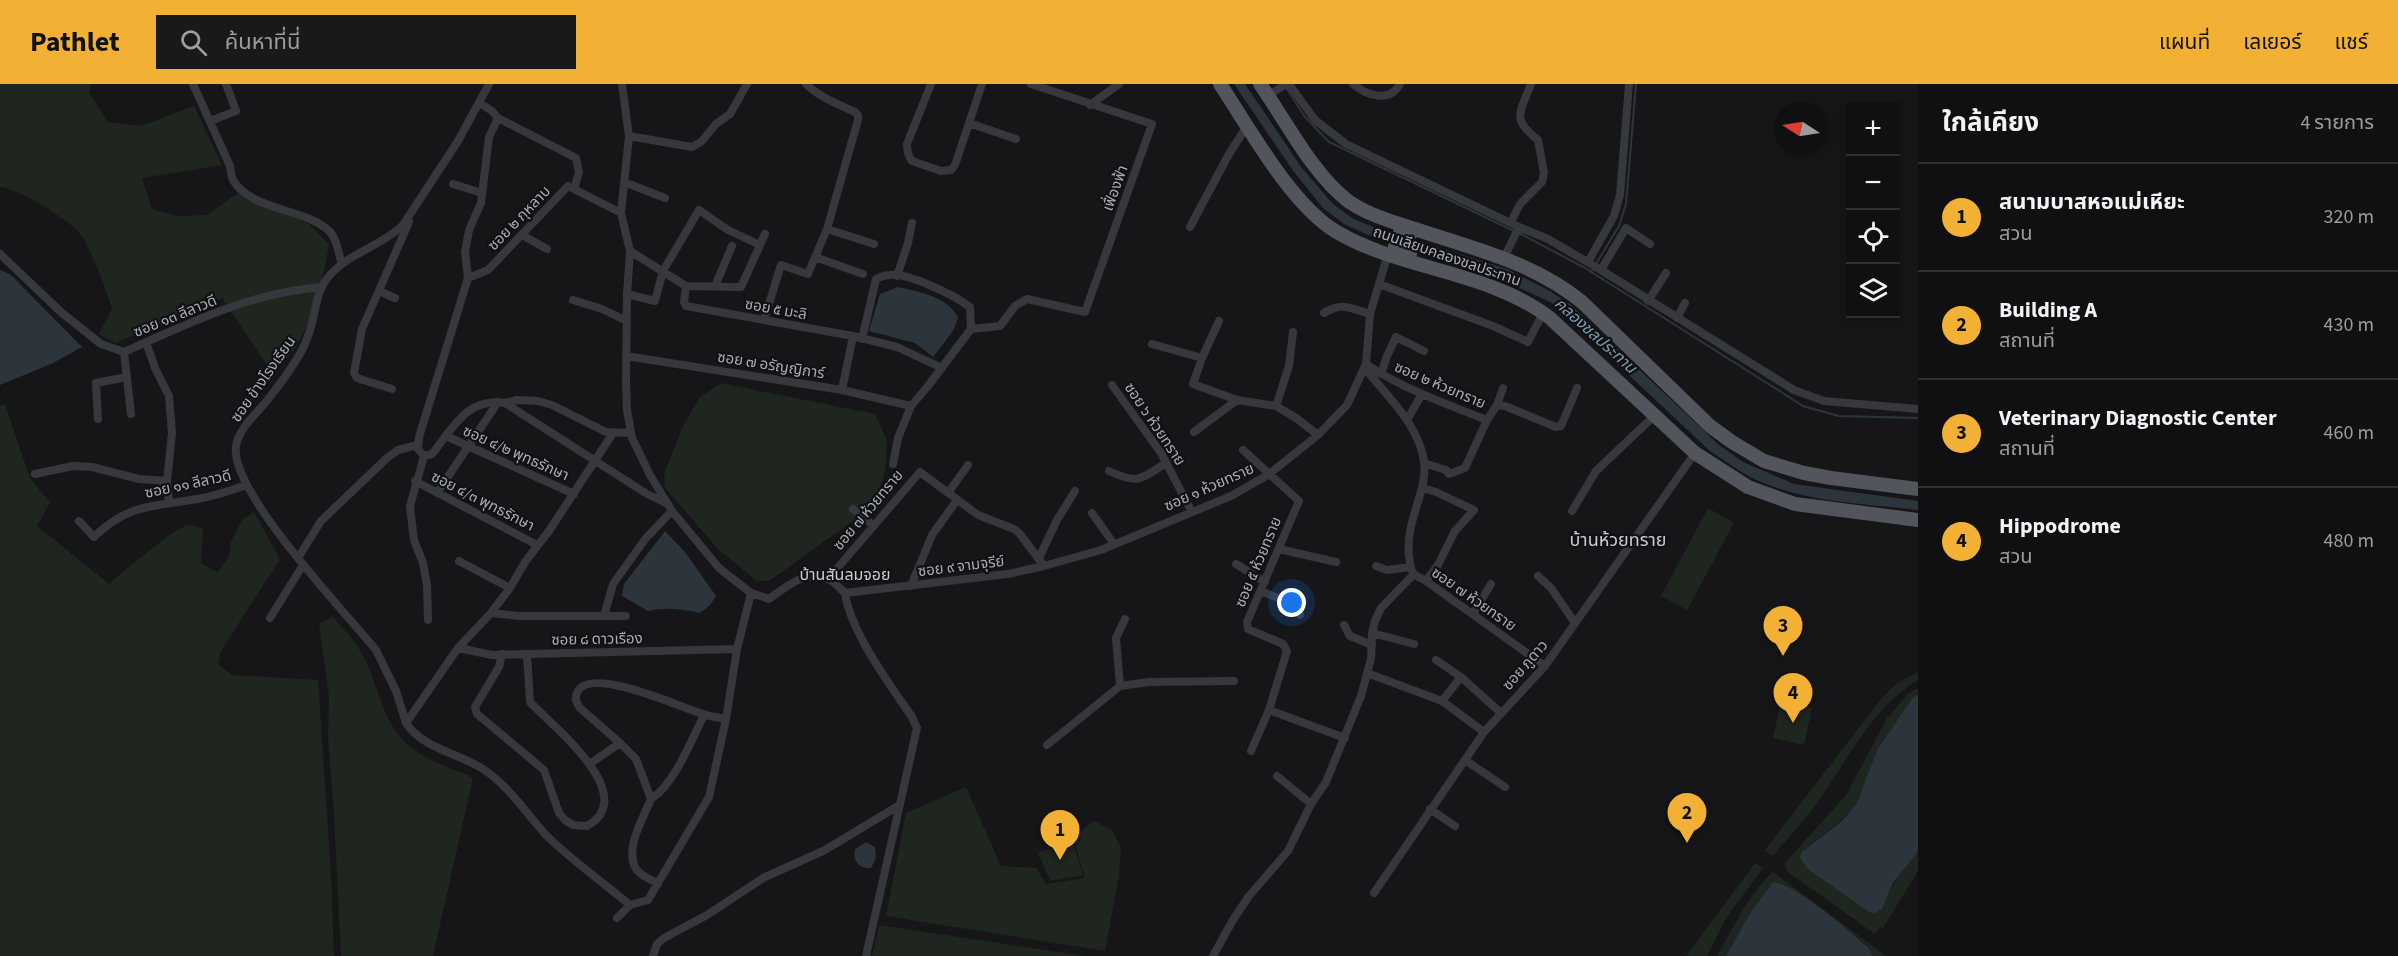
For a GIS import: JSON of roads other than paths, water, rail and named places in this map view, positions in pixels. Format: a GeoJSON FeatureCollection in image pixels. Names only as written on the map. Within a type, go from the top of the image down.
{"type":"FeatureCollection","features":[{"type":"Feature","properties":{"kind":"main road","name":"ถนนเลียบคลองชลประทาน"},"geometry":{"type":"LineString","coordinates":[[1220,84],[1286,183],[1313,214],[1334,230],[1360,244],[1391,249],[1518,297],[1543,313],[1695,453],[1748,487],[1788,502],[1831,510],[1918,520]]}},
{"type":"Feature","properties":{"kind":"main road","name":"ถนนเลียบคลองชลประทาน"},"geometry":{"type":"LineString","coordinates":[[1278,87],[1317,166],[1350,202],[1390,221],[1466,246],[1507,252],[1574,295],[1710,426],[1755,457],[1804,473],[1918,489]]}},
{"type":"Feature","properties":{"kind":"main road"},"geometry":{"type":"LineString","coordinates":[[1350,202],[1359,213],[1397,230],[1466,246]]}},
{"type":"Feature","properties":{"kind":"main road"},"geometry":{"type":"LineString","coordinates":[[1391,249],[1397,230]]}},
{"type":"Feature","properties":{"kind":"street"},"geometry":{"type":"LineString","coordinates":[[193,84],[230,166],[232,179],[249,196],[314,221],[328,230],[334,239],[342,264]]}},
{"type":"Feature","properties":{"kind":"street"},"geometry":{"type":"LineString","coordinates":[[210,121],[236,111],[226,84]]}},
{"type":"Feature","properties":{"kind":"street","name":"ซอย ข้างโรงเรียน"},"geometry":{"type":"LineString","coordinates":[[405,723],[396,691],[376,650],[270,522],[239,472],[236,458],[239,437],[294,363],[308,338],[322,286],[342,264],[394,234],[414,210],[480,103],[489,84]]}},
{"type":"Feature","properties":{"kind":"street"},"geometry":{"type":"LineString","coordinates":[[622,84],[629,136],[621,213],[630,251],[627,294],[627,410],[631,433],[650,475],[670,507],[720,568],[751,593],[769,599],[794,581],[805,577],[828,579],[845,593],[846,603],[867,648],[917,728],[866,956]]}},
{"type":"Feature","properties":{"kind":"street"},"geometry":{"type":"LineString","coordinates":[[629,136],[692,147],[701,142],[716,124],[730,114],[747,84]]}},
{"type":"Feature","properties":{"kind":"street"},"geometry":{"type":"LineString","coordinates":[[764,320],[781,265],[808,274],[827,229],[858,115],[821,96],[806,84]]}},
{"type":"Feature","properties":{"kind":"street"},"geometry":{"type":"LineString","coordinates":[[931,84],[907,144],[909,158],[912,161],[941,171],[951,170],[961,153],[982,84]]}},
{"type":"Feature","properties":{"kind":"street","name":"เฟื่องฟ้า"},"geometry":{"type":"LineString","coordinates":[[971,329],[1000,326],[1016,306],[1027,299],[1085,312],[1152,124],[1031,84]]}},
{"type":"Feature","properties":{"kind":"street"},"geometry":{"type":"LineString","coordinates":[[1090,105],[1119,84]]}},
{"type":"Feature","properties":{"kind":"street"},"geometry":{"type":"LineString","coordinates":[[1353,84],[1364,93],[1382,96],[1396,92],[1400,84]]}},
{"type":"Feature","properties":{"kind":"street"},"geometry":{"type":"LineString","coordinates":[[1507,252],[1516,227],[1520,204],[1542,182],[1545,173],[1538,140],[1524,129],[1520,121],[1520,113],[1531,84]]}},
{"type":"Feature","properties":{"kind":"street"},"geometry":{"type":"LineString","coordinates":[[1588,262],[1614,216],[1620,195],[1629,84]]}},
{"type":"Feature","properties":{"kind":"street"},"geometry":{"type":"LineString","coordinates":[[1278,87],[1331,135],[1346,144],[1516,227],[1548,239],[1809,397],[1842,404],[1918,410]]}},
{"type":"Feature","properties":{"kind":"street"},"geometry":{"type":"LineString","coordinates":[[480,103],[498,118],[576,158],[579,172],[574,189]]}},
{"type":"Feature","properties":{"kind":"street"},"geometry":{"type":"LineString","coordinates":[[424,456],[420,453],[418,445],[468,278],[465,252],[469,230],[481,203],[489,137],[498,118]]}},
{"type":"Feature","properties":{"kind":"street"},"geometry":{"type":"LineString","coordinates":[[969,123],[1016,139]]}},
{"type":"Feature","properties":{"kind":"street"},"geometry":{"type":"LineString","coordinates":[[1190,227],[1229,154],[1247,126]]}},
{"type":"Feature","properties":{"kind":"street"},"geometry":{"type":"LineString","coordinates":[[624,182],[665,198]]}},
{"type":"Feature","properties":{"kind":"street"},"geometry":{"type":"LineString","coordinates":[[453,184],[482,194]]}},
{"type":"Feature","properties":{"kind":"street","name":"ซอย ๒ กุหลาบ"},"geometry":{"type":"LineString","coordinates":[[468,278],[488,270],[568,186],[621,213]]}},
{"type":"Feature","properties":{"kind":"street"},"geometry":{"type":"LineString","coordinates":[[392,389],[357,378],[354,373],[362,329],[414,210]]}},
{"type":"Feature","properties":{"kind":"street"},"geometry":{"type":"LineString","coordinates":[[627,294],[654,302],[663,272],[700,210],[728,230],[760,245]]}},
{"type":"Feature","properties":{"kind":"street"},"geometry":{"type":"LineString","coordinates":[[897,276],[912,223]]}},
{"type":"Feature","properties":{"kind":"street"},"geometry":{"type":"LineString","coordinates":[[1599,268],[1626,228],[1650,244]]}},
{"type":"Feature","properties":{"kind":"street"},"geometry":{"type":"LineString","coordinates":[[827,229],[874,244]]}},
{"type":"Feature","properties":{"kind":"street"},"geometry":{"type":"LineString","coordinates":[[630,251],[686,286],[741,287],[765,234]]}},
{"type":"Feature","properties":{"kind":"street"},"geometry":{"type":"LineString","coordinates":[[522,235],[547,249]]}},
{"type":"Feature","properties":{"kind":"street"},"geometry":{"type":"LineString","coordinates":[[715,286],[732,246]]}},
{"type":"Feature","properties":{"kind":"street","name":"ซอย ๑ ห้วยทราย"},"geometry":{"type":"LineString","coordinates":[[1044,566],[1114,544],[1191,510],[1231,496],[1268,475],[1318,435],[1347,405],[1366,366],[1370,314],[1391,249]]}},
{"type":"Feature","properties":{"kind":"street","name":"ซอย ๑๓ ลีลาวดี"},"geometry":{"type":"LineString","coordinates":[[0,254],[70,319],[101,344],[124,352],[205,316],[272,293],[322,286]]}},
{"type":"Feature","properties":{"kind":"street"},"geometry":{"type":"LineString","coordinates":[[815,257],[862,274]]}},
{"type":"Feature","properties":{"kind":"street"},"geometry":{"type":"LineString","coordinates":[[1648,300],[1666,273]]}},
{"type":"Feature","properties":{"kind":"street"},"geometry":{"type":"LineString","coordinates":[[862,339],[876,279],[891,274],[928,285],[956,297],[970,307],[971,329],[911,406],[898,438],[893,464]]}},
{"type":"Feature","properties":{"kind":"street"},"geometry":{"type":"LineString","coordinates":[[1379,284],[1493,326],[1528,342],[1543,313]]}},
{"type":"Feature","properties":{"kind":"street","name":"ซอย ๕ มะลิ"},"geometry":{"type":"LineString","coordinates":[[686,286],[684,302],[686,306],[853,336],[897,347],[942,368]]}},
{"type":"Feature","properties":{"kind":"street"},"geometry":{"type":"LineString","coordinates":[[379,291],[395,298]]}},
{"type":"Feature","properties":{"kind":"street"},"geometry":{"type":"LineString","coordinates":[[573,300],[602,309],[627,321]]}},
{"type":"Feature","properties":{"kind":"street"},"geometry":{"type":"LineString","coordinates":[[1677,318],[1685,303]]}},
{"type":"Feature","properties":{"kind":"street"},"geometry":{"type":"LineString","coordinates":[[1324,313],[1336,306],[1370,314]]}},
{"type":"Feature","properties":{"kind":"street"},"geometry":{"type":"LineString","coordinates":[[1219,321],[1192,384],[1237,400],[1275,406],[1318,435]]}},
{"type":"Feature","properties":{"kind":"street"},"geometry":{"type":"LineString","coordinates":[[1275,406],[1289,366],[1293,332]]}},
{"type":"Feature","properties":{"kind":"street"},"geometry":{"type":"LineString","coordinates":[[842,390],[853,336]]}},
{"type":"Feature","properties":{"kind":"street"},"geometry":{"type":"LineString","coordinates":[[1381,374],[1396,337],[1424,351]]}},
{"type":"Feature","properties":{"kind":"street"},"geometry":{"type":"LineString","coordinates":[[146,342],[168,396],[172,433],[167,481],[169,503]]}},
{"type":"Feature","properties":{"kind":"street"},"geometry":{"type":"LineString","coordinates":[[1152,344],[1202,358]]}},
{"type":"Feature","properties":{"kind":"street"},"geometry":{"type":"LineString","coordinates":[[124,352],[131,414]]}},
{"type":"Feature","properties":{"kind":"street","name":"ซอย ๗ อรัญญิการ์"},"geometry":{"type":"LineString","coordinates":[[626,356],[842,390],[911,406]]}},
{"type":"Feature","properties":{"kind":"street"},"geometry":{"type":"LineString","coordinates":[[1366,366],[1418,438],[1424,463],[1446,470],[1449,474],[1465,468],[1487,420]]}},
{"type":"Feature","properties":{"kind":"street","name":"ซอย ๒ ห้วยทราย"},"geometry":{"type":"LineString","coordinates":[[1366,366],[1422,394],[1487,420],[1497,405],[1505,405],[1556,427],[1561,426],[1577,388]]}},
{"type":"Feature","properties":{"kind":"street"},"geometry":{"type":"LineString","coordinates":[[98,419],[96,383],[127,377]]}},
{"type":"Feature","properties":{"kind":"street","name":"ซอย ๖ ห้วยทราย"},"geometry":{"type":"LineString","coordinates":[[1112,385],[1166,463],[1191,510]]}},
{"type":"Feature","properties":{"kind":"street"},"geometry":{"type":"LineString","coordinates":[[1497,405],[1503,388]]}},
{"type":"Feature","properties":{"kind":"street"},"geometry":{"type":"LineString","coordinates":[[1407,420],[1422,394]]}},
{"type":"Feature","properties":{"kind":"street"},"geometry":{"type":"LineString","coordinates":[[424,456],[432,454],[472,407],[486,401],[517,400],[545,403],[591,426],[613,433],[631,433]]}},
{"type":"Feature","properties":{"kind":"street"},"geometry":{"type":"LineString","coordinates":[[1194,432],[1237,400]]}},
{"type":"Feature","properties":{"kind":"street"},"geometry":{"type":"LineString","coordinates":[[501,402],[670,507]]}},
{"type":"Feature","properties":{"kind":"street"},"geometry":{"type":"LineString","coordinates":[[437,493],[467,446],[501,402]]}},
{"type":"Feature","properties":{"kind":"street"},"geometry":{"type":"LineString","coordinates":[[1572,510],[1596,471],[1655,415]]}},
{"type":"Feature","properties":{"kind":"street"},"geometry":{"type":"LineString","coordinates":[[613,433],[510,588],[491,613],[458,648],[405,723],[416,735],[484,770],[515,798],[548,836],[630,905]]}},
{"type":"Feature","properties":{"kind":"street","name":"ซอย ๔/๒ พุทธรักษา"},"geometry":{"type":"LineString","coordinates":[[446,436],[574,494]]}},
{"type":"Feature","properties":{"kind":"street"},"geometry":{"type":"LineString","coordinates":[[270,618],[321,520],[387,458],[398,450],[418,445]]}},
{"type":"Feature","properties":{"kind":"street"},"geometry":{"type":"LineString","coordinates":[[1243,450],[1268,475]]}},
{"type":"Feature","properties":{"kind":"street","name":"ซอย ภูดาว"},"geometry":{"type":"LineString","coordinates":[[1374,893],[1484,732],[1545,666],[1695,453]]}},
{"type":"Feature","properties":{"kind":"street"},"geometry":{"type":"LineString","coordinates":[[424,456],[415,482],[410,506],[410,520],[427,585],[429,620]]}},
{"type":"Feature","properties":{"kind":"street"},"geometry":{"type":"LineString","coordinates":[[1109,471],[1126,479],[1137,480],[1166,463]]}},
{"type":"Feature","properties":{"kind":"street","name":"ซอย ๗ ห้วยทราย"},"geometry":{"type":"LineString","coordinates":[[1424,463],[1422,488],[1410,522],[1407,541],[1412,571],[1545,666]]}},
{"type":"Feature","properties":{"kind":"street"},"geometry":{"type":"LineString","coordinates":[[948,493],[969,465]]}},
{"type":"Feature","properties":{"kind":"street"},"geometry":{"type":"LineString","coordinates":[[35,474],[73,466],[92,467],[138,479],[167,481]]}},
{"type":"Feature","properties":{"kind":"street","name":"ซอย ๗ ห้วยทราย"},"geometry":{"type":"LineString","coordinates":[[828,579],[920,472],[978,515],[1014,529],[1044,566]]}},
{"type":"Feature","properties":{"kind":"street","name":"ซอย ๕ ห้วยทราย"},"geometry":{"type":"LineString","coordinates":[[1251,751],[1269,710],[1287,651],[1283,644],[1248,629],[1247,622],[1299,501],[1268,475]]}},
{"type":"Feature","properties":{"kind":"street","name":"ซอย ๔/๓ พุทธรักษา"},"geometry":{"type":"LineString","coordinates":[[415,482],[537,545]]}},
{"type":"Feature","properties":{"kind":"street","name":"ซอย ๑๑ ลีลาวดี"},"geometry":{"type":"LineString","coordinates":[[79,521],[94,537],[121,516],[150,505],[217,495],[246,485]]}},
{"type":"Feature","properties":{"kind":"street"},"geometry":{"type":"LineString","coordinates":[[1422,488],[1474,510],[1455,531],[1438,565],[1426,581]]}},
{"type":"Feature","properties":{"kind":"street"},"geometry":{"type":"LineString","coordinates":[[1039,558],[1057,520],[1075,491]]}},
{"type":"Feature","properties":{"kind":"street"},"geometry":{"type":"LineString","coordinates":[[911,586],[932,535],[957,500]]}},
{"type":"Feature","properties":{"kind":"street"},"geometry":{"type":"LineString","coordinates":[[604,616],[613,584],[670,507]]}},
{"type":"Feature","properties":{"kind":"street"},"geometry":{"type":"LineString","coordinates":[[853,509],[874,526]]}},
{"type":"Feature","properties":{"kind":"street"},"geometry":{"type":"LineString","coordinates":[[1092,513],[1114,544]]}},
{"type":"Feature","properties":{"kind":"street"},"geometry":{"type":"LineString","coordinates":[[1279,549],[1336,562]]}},
{"type":"Feature","properties":{"kind":"street"},"geometry":{"type":"LineString","coordinates":[[459,561],[510,588]]}},
{"type":"Feature","properties":{"kind":"street"},"geometry":{"type":"LineString","coordinates":[[1236,564],[1264,582]]}},
{"type":"Feature","properties":{"kind":"street","name":"ซอย ๙ จามจุรีย์"},"geometry":{"type":"LineString","coordinates":[[845,593],[1008,574],[1044,566]]}},
{"type":"Feature","properties":{"kind":"street"},"geometry":{"type":"LineString","coordinates":[[1376,566],[1387,570],[1412,571]]}},
{"type":"Feature","properties":{"kind":"street"},"geometry":{"type":"LineString","coordinates":[[1214,956],[1249,896],[1288,851],[1311,804],[1334,767],[1361,696],[1372,645],[1371,633],[1381,608],[1412,571]]}},
{"type":"Feature","properties":{"kind":"street"},"geometry":{"type":"LineString","coordinates":[[1538,576],[1551,588],[1575,623]]}},
{"type":"Feature","properties":{"kind":"street"},"geometry":{"type":"LineString","coordinates":[[1473,614],[1491,584]]}},
{"type":"Feature","properties":{"kind":"street"},"geometry":{"type":"LineString","coordinates":[[1261,591],[1290,603],[1300,615]]}},
{"type":"Feature","properties":{"kind":"street"},"geometry":{"type":"LineString","coordinates":[[617,918],[630,905],[648,900],[709,798],[726,718],[737,649],[751,593]]}},
{"type":"Feature","properties":{"kind":"street"},"geometry":{"type":"LineString","coordinates":[[491,613],[520,616],[626,616]]}},
{"type":"Feature","properties":{"kind":"street"},"geometry":{"type":"LineString","coordinates":[[1120,686],[1116,638],[1125,619]]}},
{"type":"Feature","properties":{"kind":"street"},"geometry":{"type":"LineString","coordinates":[[1344,625],[1348,634],[1372,645]]}},
{"type":"Feature","properties":{"kind":"street"},"geometry":{"type":"LineString","coordinates":[[1371,633],[1414,644]]}},
{"type":"Feature","properties":{"kind":"street","name":"ซอย ๘ ดาวเรือง"},"geometry":{"type":"LineString","coordinates":[[458,648],[474,652],[502,654],[737,649]]}},
{"type":"Feature","properties":{"kind":"street"},"geometry":{"type":"LineString","coordinates":[[502,654],[499,667],[474,707],[477,714],[544,770],[559,813],[573,825],[587,826],[593,823],[602,808],[604,795],[600,781],[591,763],[530,702],[527,654]]}},
{"type":"Feature","properties":{"kind":"street"},"geometry":{"type":"LineString","coordinates":[[1437,660],[1461,677],[1501,713]]}},
{"type":"Feature","properties":{"kind":"street"},"geometry":{"type":"LineString","coordinates":[[1367,673],[1442,702],[1484,732]]}},
{"type":"Feature","properties":{"kind":"street"},"geometry":{"type":"LineString","coordinates":[[1442,702],[1461,677]]}},
{"type":"Feature","properties":{"kind":"street"},"geometry":{"type":"LineString","coordinates":[[1047,746],[1120,686],[1149,682],[1234,681]]}},
{"type":"Feature","properties":{"kind":"street"},"geometry":{"type":"LineString","coordinates":[[651,799],[636,759],[576,702],[580,688],[591,683],[638,690],[704,715],[726,718]]}},
{"type":"Feature","properties":{"kind":"street"},"geometry":{"type":"LineString","coordinates":[[1269,710],[1345,738]]}},
{"type":"Feature","properties":{"kind":"street"},"geometry":{"type":"LineString","coordinates":[[658,884],[642,875],[635,867],[633,860],[635,839],[651,799],[660,794],[704,715]]}},
{"type":"Feature","properties":{"kind":"street"},"geometry":{"type":"LineString","coordinates":[[591,763],[620,742]]}},
{"type":"Feature","properties":{"kind":"street"},"geometry":{"type":"LineString","coordinates":[[1465,760],[1505,787]]}},
{"type":"Feature","properties":{"kind":"street"},"geometry":{"type":"LineString","coordinates":[[1277,776],[1311,804]]}},
{"type":"Feature","properties":{"kind":"street"},"geometry":{"type":"LineString","coordinates":[[653,956],[657,944],[664,938],[707,915],[764,878],[825,850],[898,806]]}},
{"type":"Feature","properties":{"kind":"street"},"geometry":{"type":"LineString","coordinates":[[1430,809],[1455,826]]}},
{"type":"Feature","properties":{"kind":"water","name":"คลองชลประทาน"},"geometry":{"type":"Polygon","coordinates":[[[1234,84],[1245,84],[1302,168],[1333,204],[1354,219],[1378,229],[1507,269],[1548,290],[1570,304],[1719,445],[1743,462],[1794,484],[1918,501],[1918,510],[1841,502],[1803,495],[1766,484],[1737,469],[1710,451],[1552,303],[1502,280],[1375,238],[1344,224],[1323,208],[1294,172],[1234,84]]]}},
{"type":"Feature","properties":{"kind":"water"},"geometry":{"type":"Polygon","coordinates":[[[0,270],[11,275],[82,347],[51,364],[0,385],[0,270]]]}},
{"type":"Feature","properties":{"kind":"water"},"geometry":{"type":"Polygon","coordinates":[[[898,287],[924,293],[940,300],[958,318],[953,331],[933,357],[915,343],[869,331],[880,294],[898,287]]]}},
{"type":"Feature","properties":{"kind":"water"},"geometry":{"type":"Polygon","coordinates":[[[665,531],[685,552],[716,596],[700,613],[674,609],[648,611],[622,596],[624,584],[665,531]]]}},
{"type":"Feature","properties":{"kind":"water"},"geometry":{"type":"Polygon","coordinates":[[[1918,694],[1918,851],[1893,883],[1882,909],[1875,913],[1869,912],[1808,869],[1800,858],[1802,852],[1842,821],[1857,803],[1877,750],[1913,697],[1918,694]]]}},
{"type":"Feature","properties":{"kind":"water"},"geometry":{"type":"Polygon","coordinates":[[[866,842],[875,847],[876,858],[871,868],[860,866],[855,857],[855,849],[866,842]]]}},
{"type":"Feature","properties":{"kind":"water"},"geometry":{"type":"Polygon","coordinates":[[[1773,882],[1796,891],[1822,909],[1868,947],[1873,956],[1726,956],[1749,915],[1773,882]]]}},
{"type":"Feature","properties":{"kind":"waterway"},"geometry":{"type":"LineString","coordinates":[[1591,272],[1619,226],[1626,204],[1636,84]]}},
{"type":"Feature","properties":{"kind":"waterway"},"geometry":{"type":"LineString","coordinates":[[1285,86],[1305,117],[1329,142],[1514,231]]}},
{"type":"Feature","properties":{"kind":"waterway"},"geometry":{"type":"LineString","coordinates":[[1519,233],[1585,268],[1803,406],[1839,416],[1918,418]]}},
{"type":"Feature","properties":{"kind":"place","name":"Veterinary Diagnostic Center"},"geometry":{"type":"Point","coordinates":[1783,656]}},
{"type":"Feature","properties":{"kind":"place","name":"Hippodrome"},"geometry":{"type":"Point","coordinates":[1793,723]}},
{"type":"Feature","properties":{"kind":"place","name":"Building A"},"geometry":{"type":"Point","coordinates":[1687,843]}},
{"type":"Feature","properties":{"kind":"place","name":"สนามบาสหอแม่เหียะ"},"geometry":{"type":"Point","coordinates":[1060,860]}},
{"type":"Feature","properties":{"kind":"district","name":"บ้านห้วยทราย"},"geometry":{"type":"Point","coordinates":[1618,540]}},
{"type":"Feature","properties":{"kind":"district","name":"บ้านสันลมจอย"},"geometry":{"type":"Point","coordinates":[845,574]}}]}
